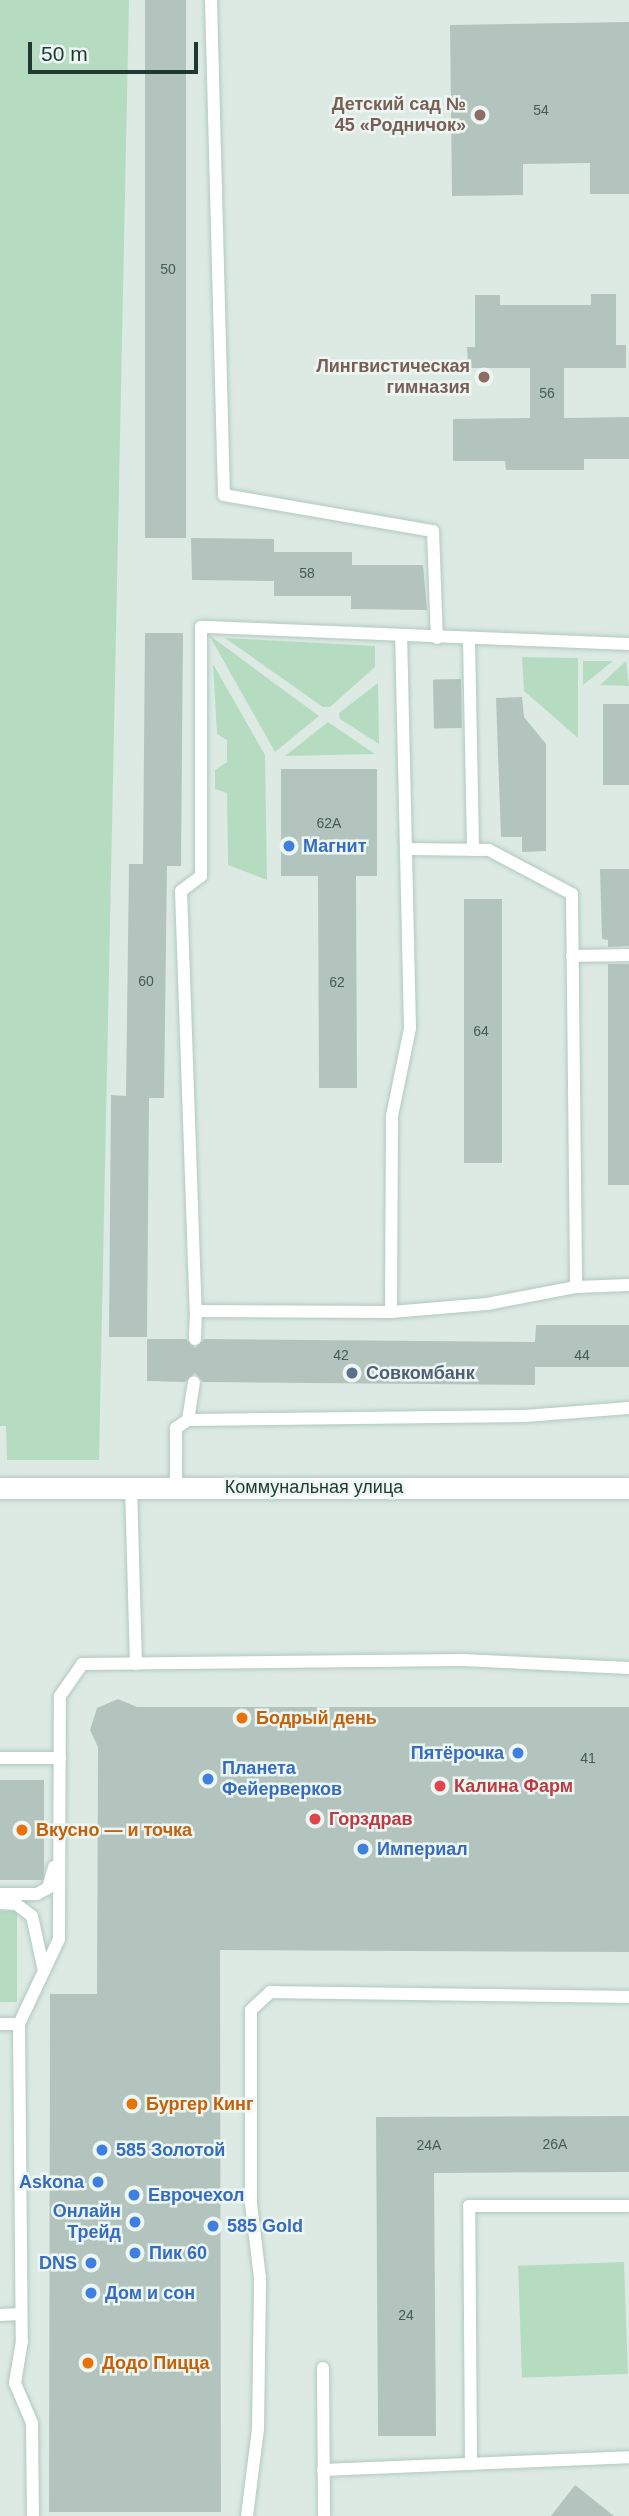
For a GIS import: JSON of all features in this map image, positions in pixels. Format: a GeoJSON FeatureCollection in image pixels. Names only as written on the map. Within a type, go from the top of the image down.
{"type":"FeatureCollection","features":[{"type":"Feature","properties":{"kind":"main road","name":"Коммунальная улица"},"geometry":{"type":"LineString","coordinates":[[0,1488],[629,1488]]}},
{"type":"Feature","properties":{"kind":"lane"},"geometry":{"type":"LineString","coordinates":[[211,0],[224,495],[433,531],[437,638]]}},
{"type":"Feature","properties":{"kind":"lane"},"geometry":{"type":"LineString","coordinates":[[194,1339],[196,1311],[181,891],[201,876],[201,627],[629,644]]}},
{"type":"Feature","properties":{"kind":"lane"},"geometry":{"type":"LineString","coordinates":[[391,1312],[391,1116],[410,1028],[401,637]]}},
{"type":"Feature","properties":{"kind":"lane"},"geometry":{"type":"LineString","coordinates":[[470,639],[473,850]]}},
{"type":"Feature","properties":{"kind":"lane"},"geometry":{"type":"LineString","coordinates":[[406,849],[489,850],[572,894],[576,1287]]}},
{"type":"Feature","properties":{"kind":"lane"},"geometry":{"type":"LineString","coordinates":[[572,957],[629,955]]}},
{"type":"Feature","properties":{"kind":"lane"},"geometry":{"type":"LineString","coordinates":[[196,1311],[391,1312],[487,1304],[576,1287],[629,1285]]}},
{"type":"Feature","properties":{"kind":"lane"},"geometry":{"type":"LineString","coordinates":[[188,1420],[194,1382]]}},
{"type":"Feature","properties":{"kind":"lane"},"geometry":{"type":"LineString","coordinates":[[176,1486],[176,1428],[188,1420],[525,1416],[629,1408]]}},
{"type":"Feature","properties":{"kind":"lane"},"geometry":{"type":"LineString","coordinates":[[131,1486],[136,1664]]}},
{"type":"Feature","properties":{"kind":"lane"},"geometry":{"type":"LineString","coordinates":[[33,2516],[32,2423],[15,2383],[21,2314],[19,2024],[59,1939],[57,1758],[60,1696],[82,1664],[463,1661],[629,1668]]}},
{"type":"Feature","properties":{"kind":"lane"},"geometry":{"type":"LineString","coordinates":[[0,1758],[57,1758]]}},
{"type":"Feature","properties":{"kind":"lane"},"geometry":{"type":"LineString","coordinates":[[0,1894],[37,1894],[48,1888],[54,1877],[54,1782],[57,1758]]}},
{"type":"Feature","properties":{"kind":"lane"},"geometry":{"type":"LineString","coordinates":[[0,1903],[16,1904],[32,1916],[44,1971]]}},
{"type":"Feature","properties":{"kind":"lane"},"geometry":{"type":"LineString","coordinates":[[247,2516],[258,2429],[260,2292],[251,2204],[251,2010],[270,1992],[629,1997]]}},
{"type":"Feature","properties":{"kind":"lane"},"geometry":{"type":"LineString","coordinates":[[0,2024],[19,2024]]}},
{"type":"Feature","properties":{"kind":"lane"},"geometry":{"type":"LineString","coordinates":[[471,2461],[469,2206],[629,2206]]}},
{"type":"Feature","properties":{"kind":"lane"},"geometry":{"type":"LineString","coordinates":[[0,2315],[21,2314]]}},
{"type":"Feature","properties":{"kind":"lane"},"geometry":{"type":"LineString","coordinates":[[324,2368],[324,2516]]}},
{"type":"Feature","properties":{"kind":"lane"},"geometry":{"type":"LineString","coordinates":[[323,2470],[471,2461],[629,2457]]}},
{"type":"Feature","properties":{"kind":"green space"},"geometry":{"type":"Polygon","coordinates":[[[0,0],[129,0],[99,1460],[7,1460],[6,1426],[0,1426],[0,0]]]}},
{"type":"Feature","properties":{"kind":"green space"},"geometry":{"type":"Polygon","coordinates":[[[209,635],[319,716],[275,752],[209,635]]]}},
{"type":"Feature","properties":{"kind":"green space"},"geometry":{"type":"Polygon","coordinates":[[[225,638],[375,646],[375,667],[330,707],[323,707],[225,638]]]}},
{"type":"Feature","properties":{"kind":"green space"},"geometry":{"type":"Polygon","coordinates":[[[522,657],[578,658],[578,738],[524,691],[522,657]]]}},
{"type":"Feature","properties":{"kind":"green space"},"geometry":{"type":"Polygon","coordinates":[[[583,661],[613,661],[583,685],[583,661]]]}},
{"type":"Feature","properties":{"kind":"green space"},"geometry":{"type":"Polygon","coordinates":[[[626,661],[629,686],[600,685],[626,661]]]}},
{"type":"Feature","properties":{"kind":"green space"},"geometry":{"type":"Polygon","coordinates":[[[213,664],[265,755],[267,880],[228,865],[227,793],[215,789],[215,770],[227,762],[227,740],[217,734],[213,664]]]}},
{"type":"Feature","properties":{"kind":"green space"},"geometry":{"type":"Polygon","coordinates":[[[378,683],[379,744],[340,719],[339,713],[378,683]]]}},
{"type":"Feature","properties":{"kind":"green space"},"geometry":{"type":"Polygon","coordinates":[[[328,722],[375,754],[285,756],[328,722]]]}},
{"type":"Feature","properties":{"kind":"green space"},"geometry":{"type":"Polygon","coordinates":[[[0,1911],[17,1911],[17,2002],[0,2002],[0,1911]]]}},
{"type":"Feature","properties":{"kind":"green space"},"geometry":{"type":"Polygon","coordinates":[[[624,2262],[628,2374],[522,2378],[518,2266],[624,2262]]]}},
{"type":"Feature","properties":{"kind":"building"},"geometry":{"type":"Polygon","coordinates":[[[145,0],[186,0],[186,538],[145,538],[145,0]]]}},
{"type":"Feature","properties":{"kind":"building"},"geometry":{"type":"Polygon","coordinates":[[[629,22],[629,194],[590,194],[590,163],[523,164],[523,195],[452,196],[450,25],[629,22]]]}},
{"type":"Feature","properties":{"kind":"building"},"geometry":{"type":"Polygon","coordinates":[[[591,294],[616,294],[616,345],[626,345],[626,368],[564,368],[564,418],[629,417],[629,459],[584,459],[584,470],[506,470],[505,461],[453,461],[453,419],[530,418],[530,368],[468,368],[467,347],[475,347],[475,295],[500,295],[500,305],[591,305],[591,294]]]}},
{"type":"Feature","properties":{"kind":"building"},"geometry":{"type":"Polygon","coordinates":[[[191,538],[274,539],[274,552],[352,552],[352,565],[423,565],[427,610],[351,609],[351,596],[274,596],[274,581],[192,580],[191,538]]]}},
{"type":"Feature","properties":{"kind":"building"},"geometry":{"type":"Polygon","coordinates":[[[145,633],[183,633],[181,866],[167,866],[164,1098],[149,1098],[147,1337],[109,1337],[111,1095],[126,1096],[129,864],[143,864],[145,633]]]}},
{"type":"Feature","properties":{"kind":"building"},"geometry":{"type":"Polygon","coordinates":[[[433,679],[461,679],[462,728],[434,728],[433,679]]]}},
{"type":"Feature","properties":{"kind":"building"},"geometry":{"type":"Polygon","coordinates":[[[522,697],[524,717],[546,744],[546,851],[522,852],[522,837],[501,837],[496,698],[522,697]]]}},
{"type":"Feature","properties":{"kind":"building"},"geometry":{"type":"Polygon","coordinates":[[[603,704],[629,704],[629,785],[603,785],[603,704]]]}},
{"type":"Feature","properties":{"kind":"building"},"geometry":{"type":"Polygon","coordinates":[[[281,769],[377,769],[377,876],[356,876],[357,1088],[319,1088],[318,876],[281,876],[281,769]]]}},
{"type":"Feature","properties":{"kind":"building"},"geometry":{"type":"Polygon","coordinates":[[[600,869],[629,869],[629,946],[608,947],[608,940],[602,939],[600,869]]]}},
{"type":"Feature","properties":{"kind":"building"},"geometry":{"type":"Polygon","coordinates":[[[464,899],[502,899],[502,1163],[464,1163],[464,899]]]}},
{"type":"Feature","properties":{"kind":"building"},"geometry":{"type":"Polygon","coordinates":[[[608,964],[629,964],[629,1185],[608,1185],[608,964]]]}},
{"type":"Feature","properties":{"kind":"building"},"geometry":{"type":"Polygon","coordinates":[[[536,1325],[629,1325],[629,1367],[535,1367],[535,1385],[203,1382],[195,1373],[185,1382],[147,1381],[147,1339],[186,1339],[195,1348],[204,1339],[535,1342],[536,1325]]]}},
{"type":"Feature","properties":{"kind":"building","name":"Империал"},"geometry":{"type":"Polygon","coordinates":[[[118,1699],[137,1707],[629,1707],[629,1952],[220,1950],[221,2512],[49,2512],[50,1994],[97,1994],[98,1747],[90,1730],[97,1708],[118,1699]]]}},
{"type":"Feature","properties":{"kind":"building","name":"Вкусно — и точка"},"geometry":{"type":"Polygon","coordinates":[[[0,1780],[44,1780],[44,1880],[0,1880],[0,1780]]]}},
{"type":"Feature","properties":{"kind":"building"},"geometry":{"type":"Polygon","coordinates":[[[629,2116],[629,2172],[434,2173],[436,2436],[378,2436],[376,2117],[629,2116]]]}},
{"type":"Feature","properties":{"kind":"building"},"geometry":{"type":"Polygon","coordinates":[[[575,2485],[614,2516],[551,2516],[575,2485]]]}},
{"type":"Feature","properties":{"kind":"place","name":"Детский сад № 45 «Родничок»"},"geometry":{"type":"Point","coordinates":[480,115]}},
{"type":"Feature","properties":{"kind":"place","name":"Лингвистическая гимназия"},"geometry":{"type":"Point","coordinates":[484,377]}},
{"type":"Feature","properties":{"kind":"place","name":"Магнит"},"geometry":{"type":"Point","coordinates":[289,846]}},
{"type":"Feature","properties":{"kind":"place","name":"Совкомбанк"},"geometry":{"type":"Point","coordinates":[352,1373]}},
{"type":"Feature","properties":{"kind":"place","name":"Бодрый день"},"geometry":{"type":"Point","coordinates":[242,1718]}},
{"type":"Feature","properties":{"kind":"place","name":"Пятёрочка"},"geometry":{"type":"Point","coordinates":[518,1753]}},
{"type":"Feature","properties":{"kind":"place","name":"Планета Фейерверков"},"geometry":{"type":"Point","coordinates":[208,1779]}},
{"type":"Feature","properties":{"kind":"place","name":"Калина Фарм"},"geometry":{"type":"Point","coordinates":[440,1786]}},
{"type":"Feature","properties":{"kind":"place","name":"Горздрав"},"geometry":{"type":"Point","coordinates":[315,1819]}},
{"type":"Feature","properties":{"kind":"place","name":"Вкусно — и точка"},"geometry":{"type":"Point","coordinates":[22,1830]}},
{"type":"Feature","properties":{"kind":"place","name":"Империал"},"geometry":{"type":"Point","coordinates":[363,1849]}},
{"type":"Feature","properties":{"kind":"place","name":"Бургер Кинг"},"geometry":{"type":"Point","coordinates":[132,2104]}},
{"type":"Feature","properties":{"kind":"place","name":"585 Золотой"},"geometry":{"type":"Point","coordinates":[102,2150]}},
{"type":"Feature","properties":{"kind":"place","name":"Askona"},"geometry":{"type":"Point","coordinates":[98,2182]}},
{"type":"Feature","properties":{"kind":"place","name":"Еврочехол"},"geometry":{"type":"Point","coordinates":[134,2195]}},
{"type":"Feature","properties":{"kind":"place","name":"Онлайн Трейд"},"geometry":{"type":"Point","coordinates":[135,2222]}},
{"type":"Feature","properties":{"kind":"place","name":"585 Gold"},"geometry":{"type":"Point","coordinates":[213,2226]}},
{"type":"Feature","properties":{"kind":"place","name":"Пик 60"},"geometry":{"type":"Point","coordinates":[135,2253]}},
{"type":"Feature","properties":{"kind":"place","name":"DNS"},"geometry":{"type":"Point","coordinates":[91,2263]}},
{"type":"Feature","properties":{"kind":"place","name":"Дом и сон"},"geometry":{"type":"Point","coordinates":[91,2293]}},
{"type":"Feature","properties":{"kind":"place","name":"Додо Пицца"},"geometry":{"type":"Point","coordinates":[88,2363]}}]}
